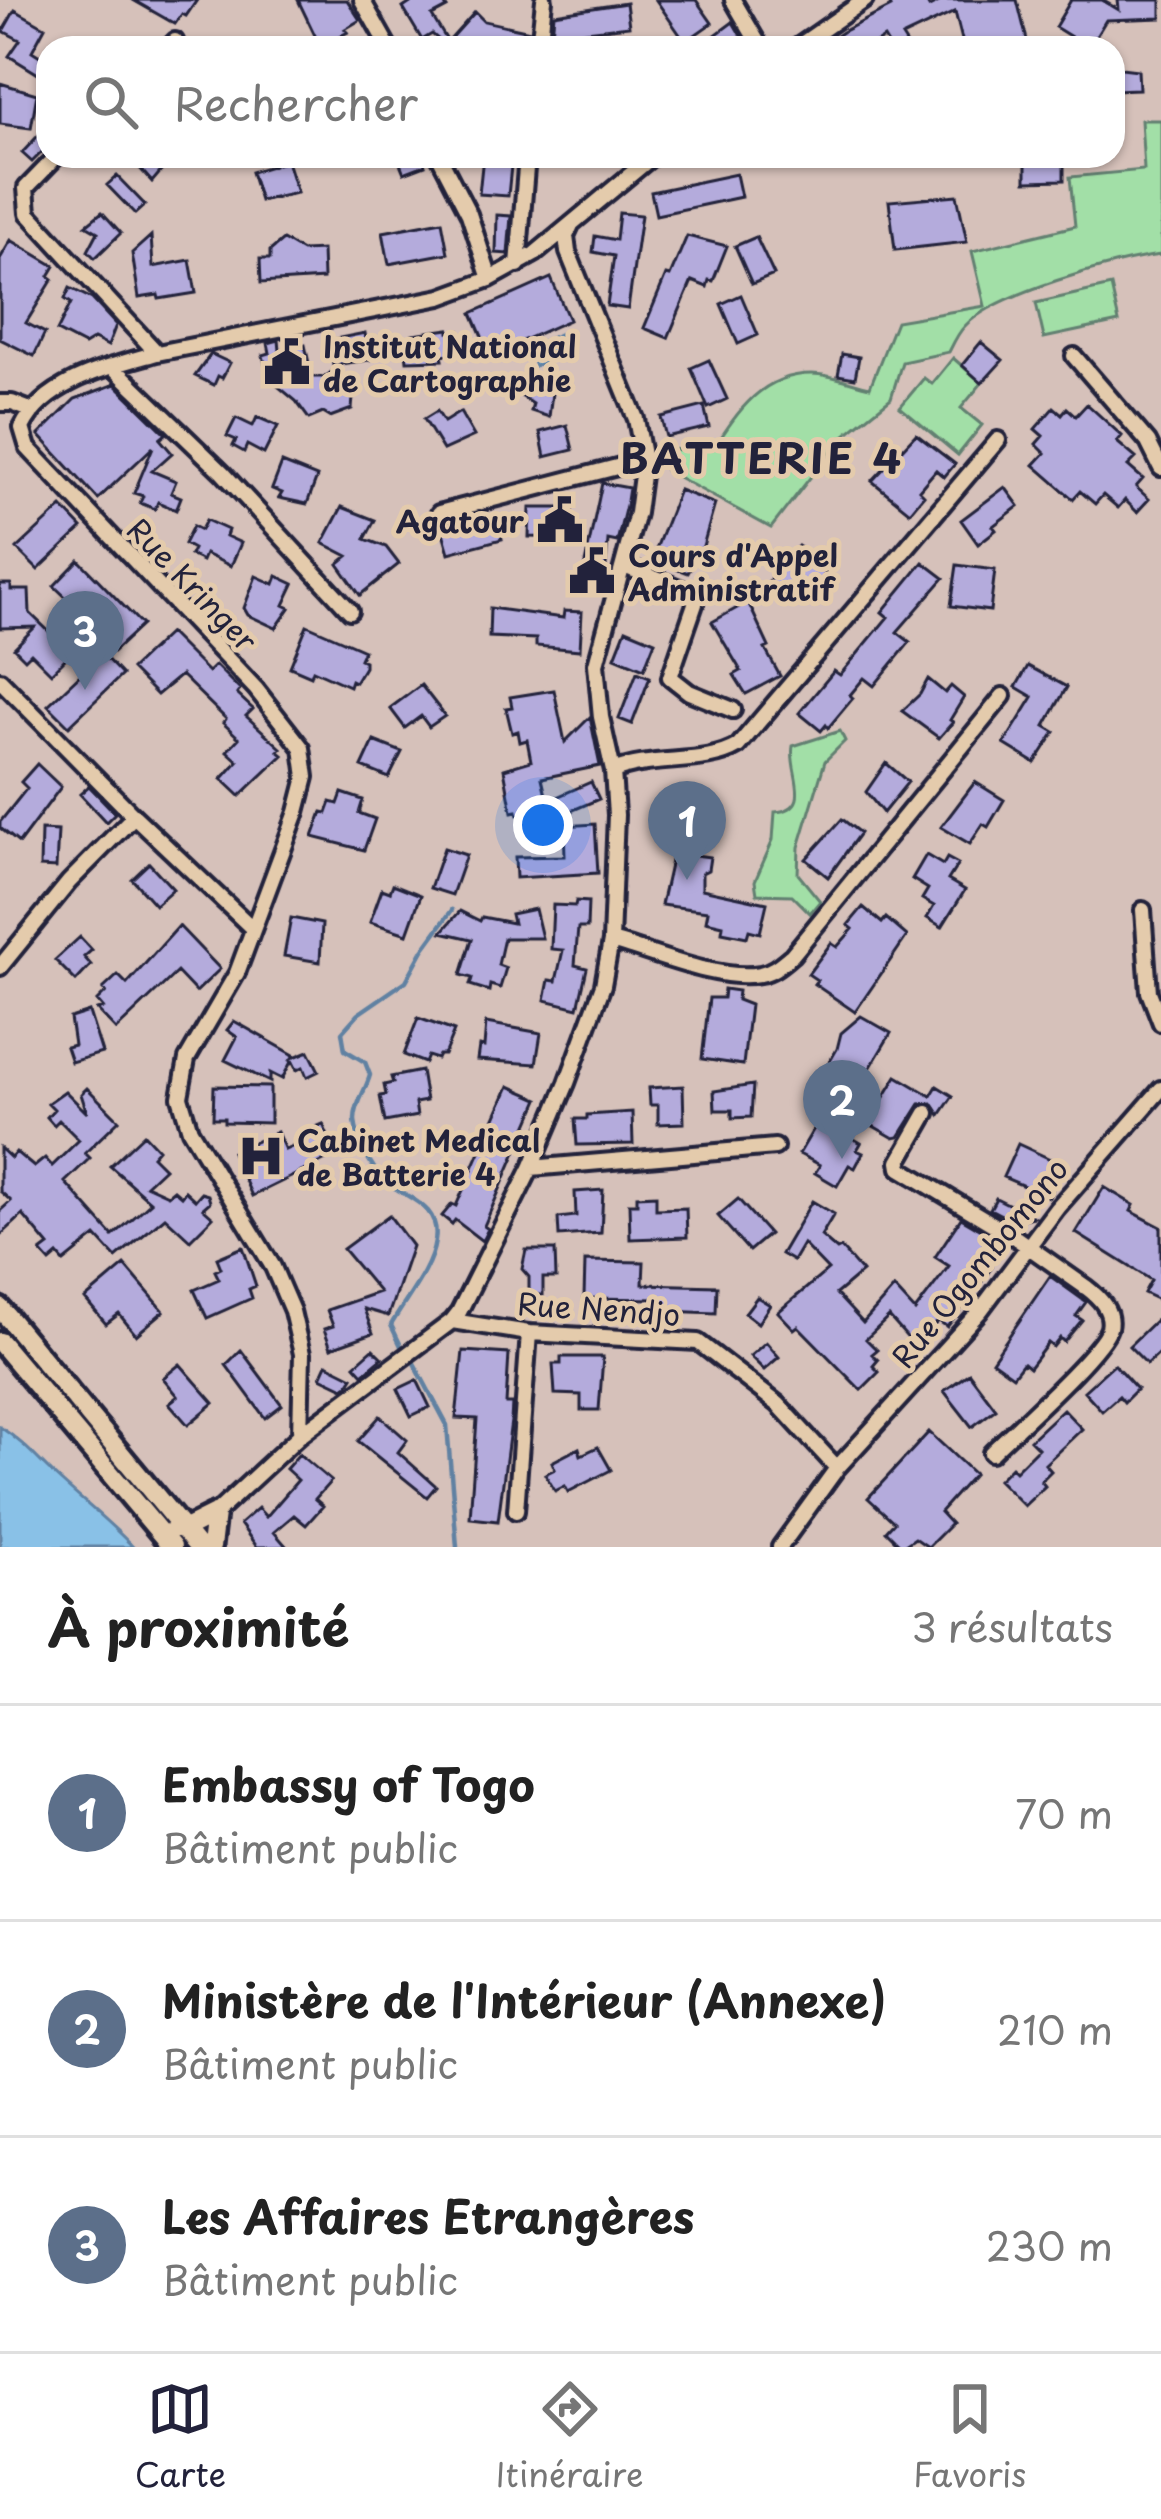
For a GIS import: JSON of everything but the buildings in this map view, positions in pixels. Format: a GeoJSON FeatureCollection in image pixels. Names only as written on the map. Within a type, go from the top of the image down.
{"type":"FeatureCollection","features":[{"type":"Feature","properties":{"kind":"main road"},"geometry":{"type":"LineString","coordinates":[[0,1308],[192,1537]]}},
{"type":"Feature","properties":{"kind":"main road"},"geometry":{"type":"LineString","coordinates":[[0,1342],[172,1547]]}},
{"type":"Feature","properties":{"kind":"main road"},"geometry":{"type":"LineString","coordinates":[[40,1393],[70,1415],[167,1526],[192,1537]]}},
{"type":"Feature","properties":{"kind":"main road"},"geometry":{"type":"LineString","coordinates":[[192,1537],[215,1514]]}},
{"type":"Feature","properties":{"kind":"main road"},"geometry":{"type":"LineString","coordinates":[[192,1537],[186,1516],[215,1514]]}},
{"type":"Feature","properties":{"kind":"street"},"geometry":{"type":"LineString","coordinates":[[362,0],[382,36]]}},
{"type":"Feature","properties":{"kind":"street"},"geometry":{"type":"LineString","coordinates":[[540,36],[544,0]]}},
{"type":"Feature","properties":{"kind":"street"},"geometry":{"type":"LineString","coordinates":[[734,0],[754,36]]}},
{"type":"Feature","properties":{"kind":"street"},"geometry":{"type":"LineString","coordinates":[[813,36],[865,0]]}},
{"type":"Feature","properties":{"kind":"street"},"geometry":{"type":"LineString","coordinates":[[45,168],[26,188],[28,213],[157,352]]}},
{"type":"Feature","properties":{"kind":"street"},"geometry":{"type":"LineString","coordinates":[[446,168],[469,214],[490,279]]}},
{"type":"Feature","properties":{"kind":"street"},"geometry":{"type":"LineString","coordinates":[[518,265],[525,168]]}},
{"type":"Feature","properties":{"kind":"street"},"geometry":{"type":"LineString","coordinates":[[0,403],[33,411],[82,377],[157,352],[441,297],[490,279],[535,254],[638,168]]}},
{"type":"Feature","properties":{"kind":"street"},"geometry":{"type":"LineString","coordinates":[[215,1514],[300,1435],[452,1321],[531,1168],[597,1006],[611,941],[616,879],[613,771],[596,664],[624,566],[644,460],[637,419],[572,263],[566,241],[571,225]]}},
{"type":"Feature","properties":{"kind":"street"},"geometry":{"type":"LineString","coordinates":[[535,254],[572,263]]}},
{"type":"Feature","properties":{"kind":"street"},"geometry":{"type":"LineString","coordinates":[[1075,356],[1148,442],[1161,468]]}},
{"type":"Feature","properties":{"kind":"street"},"geometry":{"type":"LineString","coordinates":[[112,365],[223,473],[350,611]]}},
{"type":"Feature","properties":{"kind":"street","name":"Rue Kringer"},"geometry":{"type":"LineString","coordinates":[[33,411],[22,428],[28,448],[256,689],[302,748],[306,777],[300,801],[227,994],[187,1058],[180,1097],[190,1130],[273,1267],[292,1311],[302,1354],[300,1435]]}},
{"type":"Feature","properties":{"kind":"street"},"geometry":{"type":"LineString","coordinates":[[613,771],[640,761],[712,758],[746,739],[998,440]]}},
{"type":"Feature","properties":{"kind":"street"},"geometry":{"type":"LineString","coordinates":[[439,513],[644,460]]}},
{"type":"Feature","properties":{"kind":"street"},"geometry":{"type":"LineString","coordinates":[[624,566],[694,594],[695,604],[670,676],[688,692],[733,710]]}},
{"type":"Feature","properties":{"kind":"street"},"geometry":{"type":"LineString","coordinates":[[0,680],[254,929]]}},
{"type":"Feature","properties":{"kind":"street"},"geometry":{"type":"LineString","coordinates":[[611,941],[728,974],[764,974],[776,968],[792,955],[1003,696]]}},
{"type":"Feature","properties":{"kind":"street"},"geometry":{"type":"LineString","coordinates":[[0,968],[69,882],[134,816]]}},
{"type":"Feature","properties":{"kind":"street"},"geometry":{"type":"LineString","coordinates":[[1143,910],[1149,992],[1161,1023]]}},
{"type":"Feature","properties":{"kind":"street","name":"Rue Ogombomono"},"geometry":{"type":"LineString","coordinates":[[780,1547],[837,1468],[952,1344],[1057,1208],[1161,1089]]}},
{"type":"Feature","properties":{"kind":"street"},"geometry":{"type":"LineString","coordinates":[[927,1113],[900,1168],[1029,1247],[1098,1297],[1106,1306],[1110,1327],[991,1453]]}},
{"type":"Feature","properties":{"kind":"street"},"geometry":{"type":"LineString","coordinates":[[531,1168],[775,1147]]}},
{"type":"Feature","properties":{"kind":"street","name":"Rue Nendjo"},"geometry":{"type":"LineString","coordinates":[[452,1321],[529,1333],[698,1342],[778,1404],[837,1468]]}},
{"type":"Feature","properties":{"kind":"street"},"geometry":{"type":"LineString","coordinates":[[515,1511],[529,1333]]}},
{"type":"Feature","properties":{"kind":"green space"},"geometry":{"type":"Polygon","coordinates":[[[1141,120],[1161,120],[1161,255],[1087,271],[1028,291],[979,315],[962,329],[949,352],[902,362],[891,398],[840,439],[771,528],[665,470],[666,450],[714,448],[742,408],[779,380],[819,374],[870,387],[896,321],[985,306],[972,251],[1075,226],[1070,177],[1144,170],[1141,120]]]}},
{"type":"Feature","properties":{"kind":"green space"},"geometry":{"type":"Polygon","coordinates":[[[1111,286],[1119,322],[1044,338],[1036,303],[1111,286]]]}},
{"type":"Feature","properties":{"kind":"green space"},"geometry":{"type":"Polygon","coordinates":[[[953,358],[982,383],[961,408],[982,425],[958,455],[900,407],[924,378],[932,384],[953,358]]]}},
{"type":"Feature","properties":{"kind":"green space"},"geometry":{"type":"Polygon","coordinates":[[[840,731],[845,741],[825,761],[799,847],[798,874],[820,901],[810,913],[792,895],[757,894],[755,881],[773,840],[775,812],[787,809],[797,797],[793,746],[840,731]]]}},
{"type":"Feature","properties":{"kind":"water"},"geometry":{"type":"Polygon","coordinates":[[[559,334],[567,352],[535,366],[527,348],[559,334]]]}},
{"type":"Feature","properties":{"kind":"water"},"geometry":{"type":"Polygon","coordinates":[[[0,1427],[26,1447],[133,1547],[0,1547],[0,1427]]]}},
{"type":"Feature","properties":{"kind":"waterway"},"geometry":{"type":"LineString","coordinates":[[401,1346],[391,1325],[428,1263],[435,1229],[427,1210],[384,1180],[365,1152],[355,1120],[370,1075],[365,1062],[345,1050],[342,1032],[358,1014],[406,981],[452,910]]}},
{"type":"Feature","properties":{"kind":"waterway"},"geometry":{"type":"LineString","coordinates":[[414,1363],[447,1425],[457,1547]]}},
{"type":"Feature","properties":{"kind":"place","name":"Institut National de Cartographie"},"geometry":{"type":"Point","coordinates":[287,362]}},
{"type":"Feature","properties":{"kind":"place","name":"Agatour"},"geometry":{"type":"Point","coordinates":[560,520]}},
{"type":"Feature","properties":{"kind":"place","name":"Cours d'Appel Administratif"},"geometry":{"type":"Point","coordinates":[592,571]}},
{"type":"Feature","properties":{"kind":"place","name":"Les Affaires Etrangères"},"geometry":{"type":"Point","coordinates":[85,690]}},
{"type":"Feature","properties":{"kind":"place","name":"Embassy of Togo"},"geometry":{"type":"Point","coordinates":[687,880]}},
{"type":"Feature","properties":{"kind":"place","name":"Cabinet Medical de Batterie 4"},"geometry":{"type":"Point","coordinates":[261,1156]}},
{"type":"Feature","properties":{"kind":"place","name":"Ministère de l'Intérieur (Annexe)"},"geometry":{"type":"Point","coordinates":[842,1159]}},
{"type":"Feature","properties":{"kind":"district","name":"BATTERIE 4"},"geometry":{"type":"Point","coordinates":[762,456]}}]}
